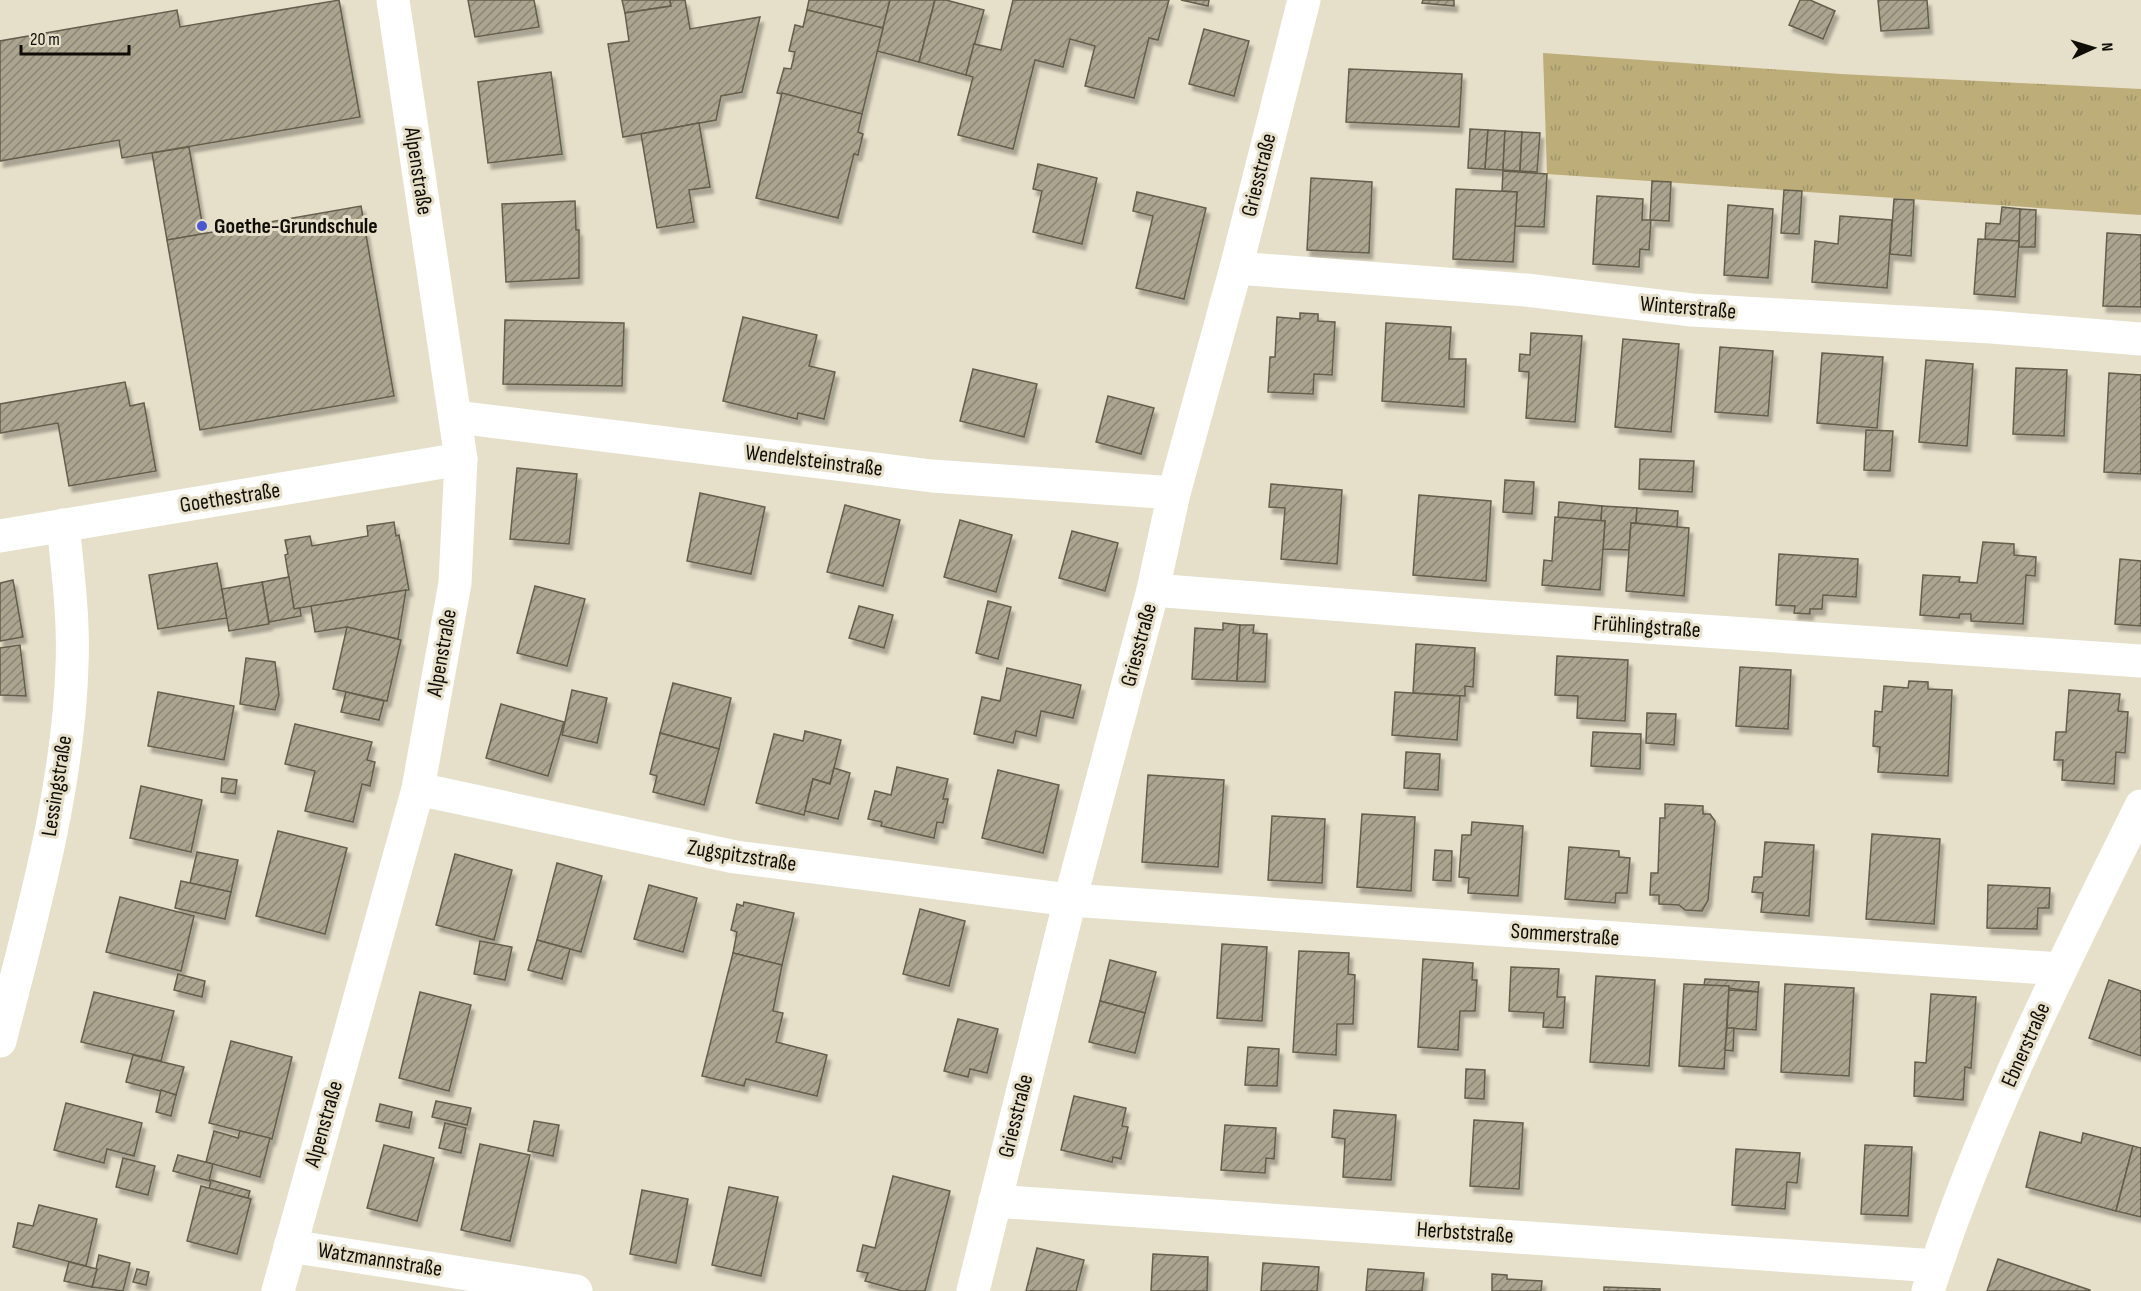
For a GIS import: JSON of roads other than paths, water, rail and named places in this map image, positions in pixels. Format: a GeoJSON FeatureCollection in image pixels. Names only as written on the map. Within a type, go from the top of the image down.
{"type":"FeatureCollection","features":[{"type":"Feature","properties":{"kind":"street","name":"Alpenstraße"},"geometry":{"type":"LineString","coordinates":[[278,1291],[418,789],[455,583],[460,459],[456,417],[393,0]]}},
{"type":"Feature","properties":{"kind":"street","name":"Griesstraße"},"geometry":{"type":"LineString","coordinates":[[973,1291],[1070,900],[1153,590],[1174,492],[1236,268],[1304,0]]}},
{"type":"Feature","properties":{"kind":"street","name":"Winterstraße"},"geometry":{"type":"LineString","coordinates":[[1236,268],[1526,290],[1692,310],[1991,327],[2141,339]]}},
{"type":"Feature","properties":{"kind":"street","name":"Wendelsteinstraße"},"geometry":{"type":"LineString","coordinates":[[456,417],[932,476],[1174,492]]}},
{"type":"Feature","properties":{"kind":"street","name":"Goethestraße"},"geometry":{"type":"LineString","coordinates":[[0,536],[460,459]]}},
{"type":"Feature","properties":{"kind":"street","name":"Lessingstraße"},"geometry":{"type":"LineString","coordinates":[[0,1041],[45,856],[64,746],[72,667],[70,599],[63,525]]}},
{"type":"Feature","properties":{"kind":"street","name":"Frühlingstraße"},"geometry":{"type":"LineString","coordinates":[[1153,590],[1472,615],[2141,661]]}},
{"type":"Feature","properties":{"kind":"street","name":"Zugspitzstraße"},"geometry":{"type":"LineString","coordinates":[[418,789],[735,857],[1070,900]]}},
{"type":"Feature","properties":{"kind":"street","name":"Ebnerstraße"},"geometry":{"type":"LineString","coordinates":[[1932,1278],[1988,1129],[2060,969],[2141,806]]}},
{"type":"Feature","properties":{"kind":"street","name":"Sommerstraße"},"geometry":{"type":"LineString","coordinates":[[1070,900],[2060,969]]}},
{"type":"Feature","properties":{"kind":"street","name":"Herbststraße"},"geometry":{"type":"LineString","coordinates":[[995,1201],[1932,1278]]}},
{"type":"Feature","properties":{"kind":"street","name":"Watzmannstraße"},"geometry":{"type":"LineString","coordinates":[[290,1246],[576,1291]]}},
{"type":"Feature","properties":{"kind":"place","name":"Goethe-Grundschule"},"geometry":{"type":"Point","coordinates":[202,226]}}]}
